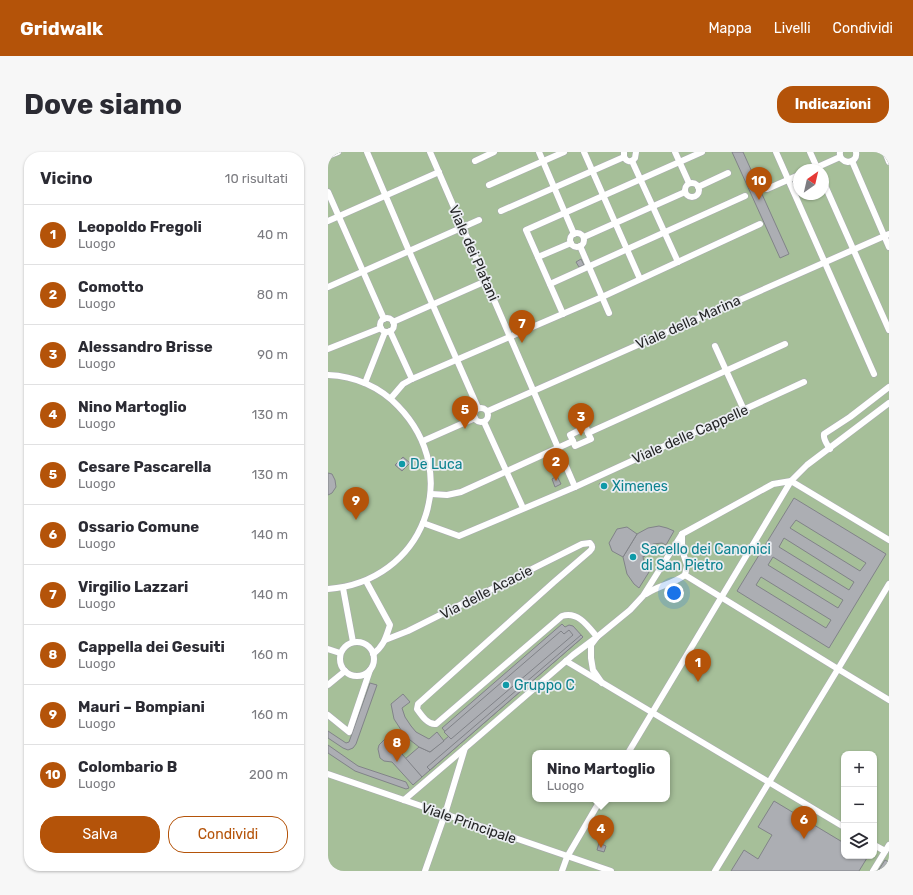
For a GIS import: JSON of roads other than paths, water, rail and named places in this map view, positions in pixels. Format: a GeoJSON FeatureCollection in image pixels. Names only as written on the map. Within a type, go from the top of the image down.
{"type":"FeatureCollection","features":[{"type":"Feature","properties":{"kind":"lane"},"geometry":{"type":"LineString","coordinates":[[328,156],[338,152]]}},
{"type":"Feature","properties":{"kind":"lane"},"geometry":{"type":"LineString","coordinates":[[367,152],[432,305],[478,408]]}},
{"type":"Feature","properties":{"kind":"lane","name":"Viale dei Platani"},"geometry":{"type":"LineString","coordinates":[[430,152],[575,487]]}},
{"type":"Feature","properties":{"kind":"lane"},"geometry":{"type":"LineString","coordinates":[[475,161],[494,152]]}},
{"type":"Feature","properties":{"kind":"lane"},"geometry":{"type":"LineString","coordinates":[[539,152],[574,234]]}},
{"type":"Feature","properties":{"kind":"lane"},"geometry":{"type":"LineString","coordinates":[[489,185],[564,152]]}},
{"type":"Feature","properties":{"kind":"lane"},"geometry":{"type":"LineString","coordinates":[[584,152],[640,279]]}},
{"type":"Feature","properties":{"kind":"lane"},"geometry":{"type":"LineString","coordinates":[[632,161],[636,157],[636,152]]}},
{"type":"Feature","properties":{"kind":"lane"},"geometry":{"type":"LineString","coordinates":[[675,152],[689,184]]}},
{"type":"Feature","properties":{"kind":"lane"},"geometry":{"type":"LineString","coordinates":[[563,314],[526,230],[702,152]]}},
{"type":"Feature","properties":{"kind":"lane"},"geometry":{"type":"LineString","coordinates":[[776,152],[874,374]]}},
{"type":"Feature","properties":{"kind":"lane"},"geometry":{"type":"LineString","coordinates":[[810,152],[816,164]]}},
{"type":"Feature","properties":{"kind":"lane"},"geometry":{"type":"LineString","coordinates":[[826,164],[840,155],[845,162],[852,161],[856,157],[856,152]]}},
{"type":"Feature","properties":{"kind":"lane"},"geometry":{"type":"LineString","coordinates":[[885,152],[889,162]]}},
{"type":"Feature","properties":{"kind":"lane"},"geometry":{"type":"LineString","coordinates":[[501,211],[592,172],[624,155],[627,161],[632,161]]}},
{"type":"Feature","properties":{"kind":"lane"},"geometry":{"type":"LineString","coordinates":[[632,161],[678,262]]}},
{"type":"Feature","properties":{"kind":"lane"},"geometry":{"type":"LineString","coordinates":[[852,161],[887,235],[889,247]]}},
{"type":"Feature","properties":{"kind":"lane"},"geometry":{"type":"LineString","coordinates":[[328,221],[439,172]]}},
{"type":"Feature","properties":{"kind":"lane"},"geometry":{"type":"LineString","coordinates":[[698,187],[728,173]]}},
{"type":"Feature","properties":{"kind":"lane"},"geometry":{"type":"LineString","coordinates":[[767,189],[793,178]]}},
{"type":"Feature","properties":{"kind":"lane"},"geometry":{"type":"LineString","coordinates":[[685,192],[685,188],[689,184],[695,184],[698,187]]}},
{"type":"Feature","properties":{"kind":"lane"},"geometry":{"type":"LineString","coordinates":[[685,192],[690,197],[695,196],[698,192],[698,187]]}},
{"type":"Feature","properties":{"kind":"lane"},"geometry":{"type":"LineString","coordinates":[[328,192],[384,319]]}},
{"type":"Feature","properties":{"kind":"lane"},"geometry":{"type":"LineString","coordinates":[[584,237],[685,192]]}},
{"type":"Feature","properties":{"kind":"lane"},"geometry":{"type":"LineString","coordinates":[[829,195],[889,330]]}},
{"type":"Feature","properties":{"kind":"lane"},"geometry":{"type":"LineString","coordinates":[[550,284],[745,196]]}},
{"type":"Feature","properties":{"kind":"lane"},"geometry":{"type":"LineString","coordinates":[[328,287],[479,220]]}},
{"type":"Feature","properties":{"kind":"lane"},"geometry":{"type":"LineString","coordinates":[[391,398],[403,384],[412,379],[602,297],[760,224]]}},
{"type":"Feature","properties":{"kind":"lane"},"geometry":{"type":"LineString","coordinates":[[574,234],[580,234],[584,237]]}},
{"type":"Feature","properties":{"kind":"lane"},"geometry":{"type":"LineString","coordinates":[[571,243],[571,238],[574,234]]}},
{"type":"Feature","properties":{"kind":"lane","name":"Viale della Marina"},"geometry":{"type":"LineString","coordinates":[[488,412],[887,235]]}},
{"type":"Feature","properties":{"kind":"lane"},"geometry":{"type":"LineString","coordinates":[[571,243],[574,246],[580,246],[584,243],[584,237]]}},
{"type":"Feature","properties":{"kind":"lane"},"geometry":{"type":"LineString","coordinates":[[538,257],[571,243]]}},
{"type":"Feature","properties":{"kind":"lane"},"geometry":{"type":"LineString","coordinates":[[580,246],[609,312]]}},
{"type":"Feature","properties":{"kind":"lane"},"geometry":{"type":"LineString","coordinates":[[393,322],[486,281]]}},
{"type":"Feature","properties":{"kind":"lane"},"geometry":{"type":"LineString","coordinates":[[384,319],[390,319],[393,322]]}},
{"type":"Feature","properties":{"kind":"lane"},"geometry":{"type":"LineString","coordinates":[[384,319],[381,323],[412,379]]}},
{"type":"Feature","properties":{"kind":"lane"},"geometry":{"type":"LineString","coordinates":[[329,347],[393,328],[393,322]]}},
{"type":"Feature","properties":{"kind":"lane"},"geometry":{"type":"LineString","coordinates":[[365,382],[385,330]]}},
{"type":"Feature","properties":{"kind":"lane"},"geometry":{"type":"LineString","coordinates":[[431,494],[447,495],[461,492],[573,441],[570,434],[586,427],[588,433],[785,344]]}},
{"type":"Feature","properties":{"kind":"lane"},"geometry":{"type":"LineString","coordinates":[[715,346],[744,410]]}},
{"type":"Feature","properties":{"kind":"lane"},"geometry":{"type":"LineString","coordinates":[[328,375],[365,382],[391,398],[409,417],[423,440],[430,467],[431,494],[424,523],[410,547],[390,567],[366,581],[343,588],[328,589]]}},
{"type":"Feature","properties":{"kind":"lane","name":"Viale delle Cappelle"},"geometry":{"type":"LineString","coordinates":[[424,523],[459,536],[575,487],[804,382]]}},
{"type":"Feature","properties":{"kind":"lane"},"geometry":{"type":"LineString","coordinates":[[830,449],[825,442],[824,434],[850,417],[889,387]]}},
{"type":"Feature","properties":{"kind":"lane"},"geometry":{"type":"LineString","coordinates":[[630,750],[720,597],[791,481],[807,465],[889,403]]}},
{"type":"Feature","properties":{"kind":"lane"},"geometry":{"type":"LineString","coordinates":[[478,408],[484,408],[488,412],[489,417],[484,422],[478,422],[475,418],[474,413],[478,408]]}},
{"type":"Feature","properties":{"kind":"lane"},"geometry":{"type":"LineString","coordinates":[[423,440],[475,418]]}},
{"type":"Feature","properties":{"kind":"lane"},"geometry":{"type":"LineString","coordinates":[[484,422],[523,508]]}},
{"type":"Feature","properties":{"kind":"lane"},"geometry":{"type":"LineString","coordinates":[[404,800],[566,661],[630,610],[643,596],[682,534],[774,484],[791,481],[889,540]]}},
{"type":"Feature","properties":{"kind":"lane"},"geometry":{"type":"LineString","coordinates":[[643,596],[654,588],[675,582],[685,575],[686,565],[682,550],[682,534]]}},
{"type":"Feature","properties":{"kind":"lane","name":"Via delle Acacie"},"geometry":{"type":"LineString","coordinates":[[385,640],[408,631],[586,544],[590,544],[592,549],[420,701],[418,704],[418,709],[427,722],[436,724],[562,616],[569,614],[581,619],[597,637]]}},
{"type":"Feature","properties":{"kind":"lane"},"geometry":{"type":"LineString","coordinates":[[685,575],[889,700]]}},
{"type":"Feature","properties":{"kind":"lane"},"geometry":{"type":"LineString","coordinates":[[366,581],[390,625],[381,649],[373,654]]}},
{"type":"Feature","properties":{"kind":"lane"},"geometry":{"type":"LineString","coordinates":[[715,871],[889,584]]}},
{"type":"Feature","properties":{"kind":"lane"},"geometry":{"type":"LineString","coordinates":[[343,588],[353,642]]}},
{"type":"Feature","properties":{"kind":"lane"},"geometry":{"type":"LineString","coordinates":[[597,637],[591,645],[591,658],[593,670],[602,682]]}},
{"type":"Feature","properties":{"kind":"lane"},"geometry":{"type":"LineString","coordinates":[[328,715],[349,732],[373,664],[373,654],[371,649],[363,642],[353,642],[343,648],[340,653],[340,663],[349,674],[358,676],[371,669]]}},
{"type":"Feature","properties":{"kind":"lane"},"geometry":{"type":"LineString","coordinates":[[328,649],[340,653]]}},
{"type":"Feature","properties":{"kind":"lane"},"geometry":{"type":"LineString","coordinates":[[566,661],[841,825]]}},
{"type":"Feature","properties":{"kind":"lane"},"geometry":{"type":"LineString","coordinates":[[328,685],[345,671]]}},
{"type":"Feature","properties":{"kind":"lane"},"geometry":{"type":"LineString","coordinates":[[425,871],[445,814],[465,748]]}},
{"type":"Feature","properties":{"kind":"lane","name":"Viale Principale"},"geometry":{"type":"LineString","coordinates":[[328,774],[611,871]]}},
{"type":"Feature","properties":{"kind":"lane"},"geometry":{"type":"LineString","coordinates":[[562,871],[567,857],[600,802]]}},
{"type":"Feature","properties":{"kind":"lane"},"geometry":{"type":"LineString","coordinates":[[873,871],[889,845]]}},
{"type":"Feature","properties":{"kind":"lane"},"geometry":{"type":"LineString","coordinates":[[877,847],[885,851]]}},
{"type":"Feature","properties":{"kind":"place","name":"Colombario B"},"geometry":{"type":"Point","coordinates":[759,200]}},
{"type":"Feature","properties":{"kind":"place","name":"Virgilio Lazzari"},"geometry":{"type":"Point","coordinates":[522,343]}},
{"type":"Feature","properties":{"kind":"place","name":"Cesare Pascarella"},"geometry":{"type":"Point","coordinates":[465,429]}},
{"type":"Feature","properties":{"kind":"place","name":"Alessandro Brisse"},"geometry":{"type":"Point","coordinates":[581,436]}},
{"type":"Feature","properties":{"kind":"place","name":"De Luca"},"geometry":{"type":"Point","coordinates":[402,464]}},
{"type":"Feature","properties":{"kind":"place","name":"Comotto"},"geometry":{"type":"Point","coordinates":[556,481]}},
{"type":"Feature","properties":{"kind":"place","name":"Ximenes"},"geometry":{"type":"Point","coordinates":[604,486]}},
{"type":"Feature","properties":{"kind":"place","name":"Mauri – Bompiani"},"geometry":{"type":"Point","coordinates":[356,520]}},
{"type":"Feature","properties":{"kind":"place","name":"Sacello dei Canonici di San Pietro"},"geometry":{"type":"Point","coordinates":[633,557]}},
{"type":"Feature","properties":{"kind":"place","name":"Leopoldo Fregoli"},"geometry":{"type":"Point","coordinates":[698,682]}},
{"type":"Feature","properties":{"kind":"place","name":"Gruppo C"},"geometry":{"type":"Point","coordinates":[506,685]}},
{"type":"Feature","properties":{"kind":"place","name":"Cappella dei Gesuiti"},"geometry":{"type":"Point","coordinates":[397,762]}},
{"type":"Feature","properties":{"kind":"place","name":"Ossario Comune"},"geometry":{"type":"Point","coordinates":[804,839]}},
{"type":"Feature","properties":{"kind":"place","name":"Nino Martoglio"},"geometry":{"type":"Point","coordinates":[601,848]}}]}
